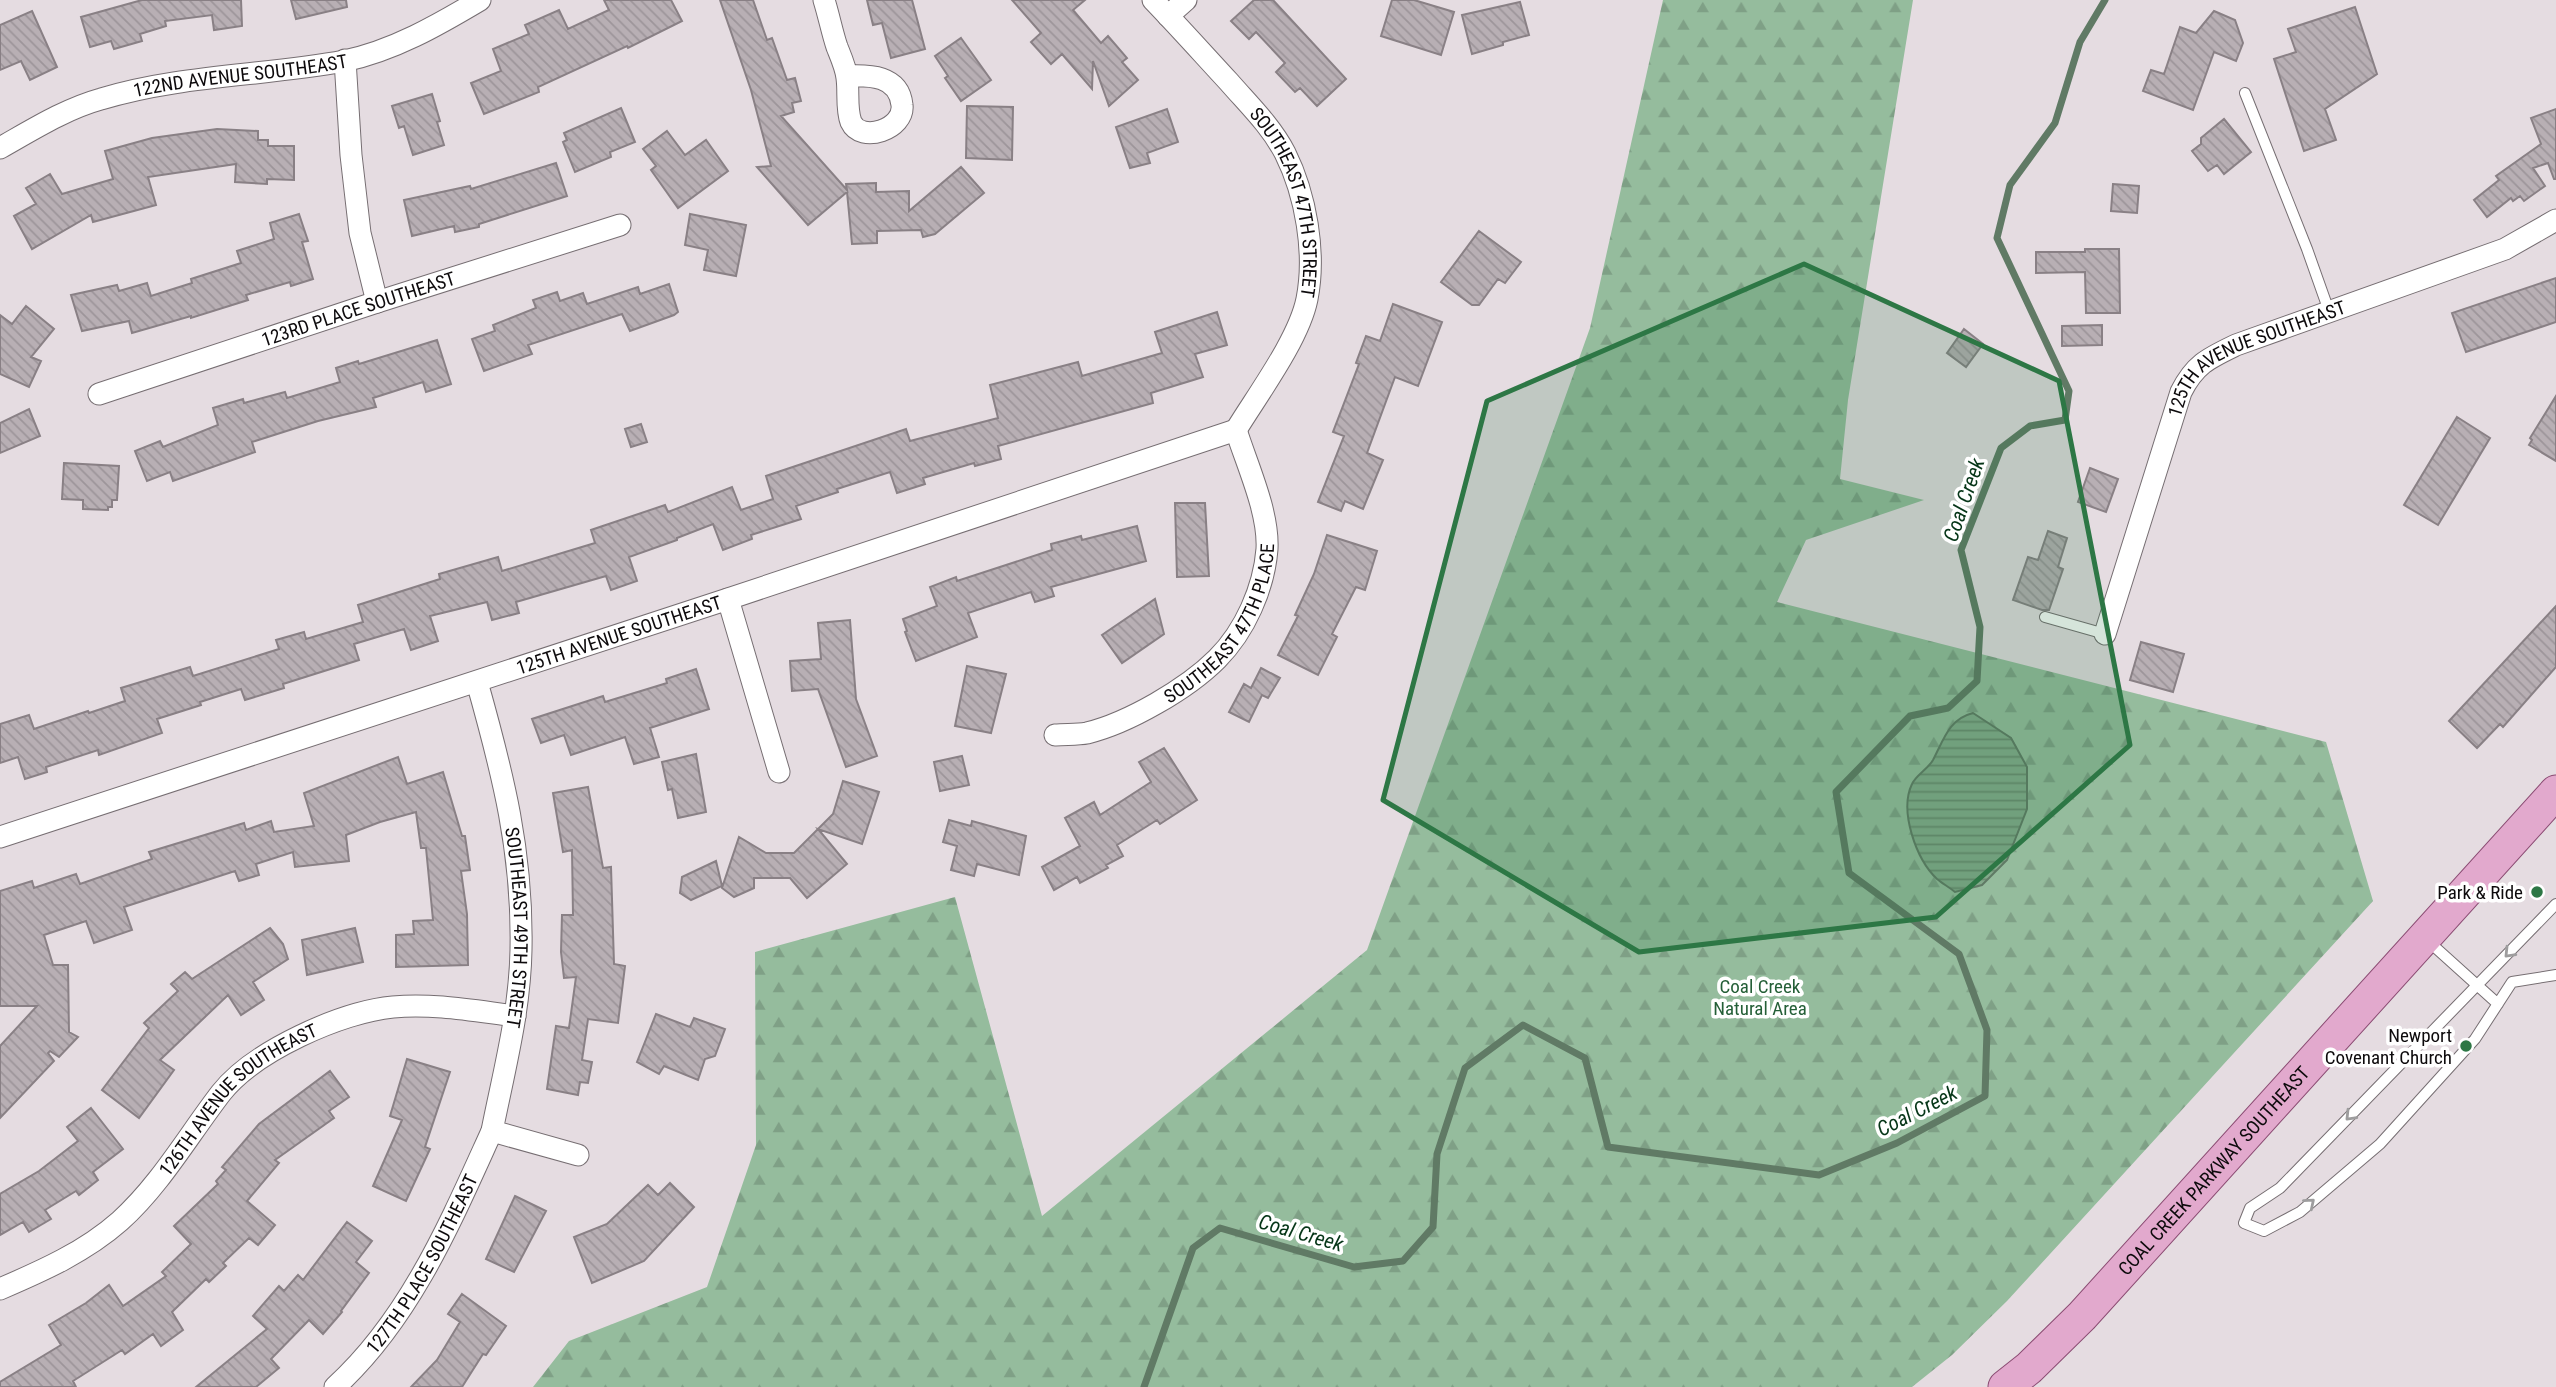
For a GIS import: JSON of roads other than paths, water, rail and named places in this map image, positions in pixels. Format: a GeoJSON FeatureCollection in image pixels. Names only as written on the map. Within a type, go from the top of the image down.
{"type":"FeatureCollection","features":[{"type":"Feature","properties":{"kind":"main road","name":"COAL CREEK PARKWAY SOUTHEAST"},"geometry":{"type":"LineString","coordinates":[[2005,1387],[2082,1317],[2556,792]]}},
{"type":"Feature","properties":{"kind":"street","name":"122ND AVENUE SOUTHEAST"},"geometry":{"type":"LineString","coordinates":[[0,148],[58,116],[98,100],[139,89],[205,77],[345,60],[393,46],[480,0]]}},
{"type":"Feature","properties":{"kind":"street"},"geometry":{"type":"LineString","coordinates":[[824,0],[847,76]]}},
{"type":"Feature","properties":{"kind":"street","name":"SOUTHEAST 47TH STREET"},"geometry":{"type":"LineString","coordinates":[[1153,0],[1272,132],[1285,153],[1299,190],[1308,228],[1307,300],[1291,338],[1236,430]]}},
{"type":"Feature","properties":{"kind":"street"},"geometry":{"type":"LineString","coordinates":[[1168,16],[1185,0]]}},
{"type":"Feature","properties":{"kind":"street"},"geometry":{"type":"LineString","coordinates":[[345,60],[351,155],[360,233],[377,302]]}},
{"type":"Feature","properties":{"kind":"street","name":"125TH AVENUE SOUTHEAST"},"geometry":{"type":"LineString","coordinates":[[2105,634],[2181,392],[2189,376],[2199,365],[2236,345],[2505,248],[2556,220]]}},
{"type":"Feature","properties":{"kind":"street","name":"123RD PLACE SOUTHEAST"},"geometry":{"type":"LineString","coordinates":[[99,394],[620,225]]}},
{"type":"Feature","properties":{"kind":"street","name":"125TH AVENUE SOUTHEAST"},"geometry":{"type":"LineString","coordinates":[[0,837],[728,600],[1236,430]]}},
{"type":"Feature","properties":{"kind":"street","name":"SOUTHEAST 47TH PLACE"},"geometry":{"type":"LineString","coordinates":[[1055,735],[1085,734],[1115,724],[1148,708],[1217,659],[1238,631],[1254,603],[1264,576],[1267,547],[1264,520],[1236,430]]}},
{"type":"Feature","properties":{"kind":"street"},"geometry":{"type":"LineString","coordinates":[[728,600],[779,772]]}},
{"type":"Feature","properties":{"kind":"street","name":"SOUTHEAST 49TH STREET"},"geometry":{"type":"LineString","coordinates":[[477,682],[504,779],[520,884],[521,953],[515,1016],[492,1130]]}},
{"type":"Feature","properties":{"kind":"street","name":"126TH AVENUE SOUTHEAST"},"geometry":{"type":"LineString","coordinates":[[0,1289],[77,1252],[119,1222],[190,1138],[223,1090],[254,1064],[288,1042],[341,1019],[396,1007],[447,1008],[515,1016]]}},
{"type":"Feature","properties":{"kind":"street"},"geometry":{"type":"LineString","coordinates":[[492,1130],[578,1155]]}},
{"type":"Feature","properties":{"kind":"street","name":"127TH PLACE SOUTHEAST"},"geometry":{"type":"LineString","coordinates":[[335,1387],[350,1374],[389,1327],[447,1232],[492,1130]]}},
{"type":"Feature","properties":{"kind":"lane"},"geometry":{"type":"LineString","coordinates":[[2245,93],[2329,312]]}},
{"type":"Feature","properties":{"kind":"lane"},"geometry":{"type":"LineString","coordinates":[[2045,617],[2105,634]]}},
{"type":"Feature","properties":{"kind":"lane"},"geometry":{"type":"LineString","coordinates":[[2556,904],[2280,1188],[2250,1208],[2244,1223],[2264,1231],[2300,1212],[2380,1144],[2475,1039],[2512,982],[2556,975]]}},
{"type":"Feature","properties":{"kind":"lane"},"geometry":{"type":"LineString","coordinates":[[2424,938],[2498,1004]]}},
{"type":"Feature","properties":{"kind":"waterway","name":"Coal Creek"},"geometry":{"type":"LineString","coordinates":[[1144,1387],[1193,1248],[1220,1228],[1354,1267],[1403,1261],[1433,1227],[1437,1154],[1465,1068],[1523,1025],[1585,1058],[1608,1147],[1819,1175],[1897,1143],[1985,1096],[1987,1030],[1959,954],[1849,873],[1836,792],[1910,716],[1948,708],[1977,681],[1980,627],[1961,550],[2001,448],[2030,426],[2065,420],[2069,391],[1997,238],[2010,185],[2055,123],[2080,42],[2105,0]]}},
{"type":"Feature","properties":{"kind":"place","name":"Park & Ride"},"geometry":{"type":"Point","coordinates":[2537,892]}},
{"type":"Feature","properties":{"kind":"place","name":"Newport Covenant Church"},"geometry":{"type":"Point","coordinates":[2466,1046]}},
{"type":"Feature","properties":{"kind":"park label","name":"Coal Creek Natural Area"},"geometry":{"type":"Point","coordinates":[1760,997]}}]}
